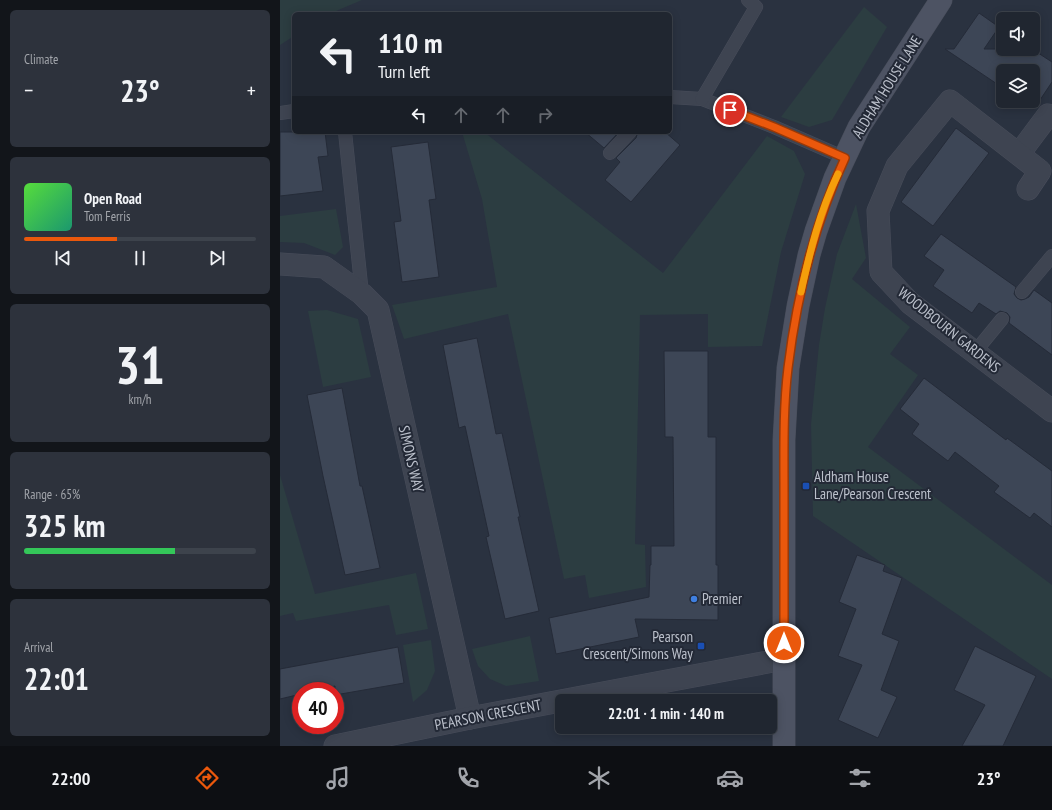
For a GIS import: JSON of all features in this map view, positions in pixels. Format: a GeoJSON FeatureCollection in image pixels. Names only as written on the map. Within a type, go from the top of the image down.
{"type":"FeatureCollection","features":[{"type":"Feature","properties":{"kind":"street","name":"ALDHAM HOUSE LANE"},"geometry":{"type":"LineString","coordinates":[[784,746],[784,440],[788,368],[798,306],[809,255],[816,231],[833,186],[859,127],[941,0]]}},
{"type":"Feature","properties":{"kind":"street","name":"WOODBOURN GARDENS"},"geometry":{"type":"LineString","coordinates":[[1028,189],[1040,171],[950,101],[897,166],[878,211],[881,272],[910,303],[1052,411]]}},
{"type":"Feature","properties":{"kind":"street"},"geometry":{"type":"LineString","coordinates":[[1019,154],[1048,115]]}},
{"type":"Feature","properties":{"kind":"street","name":"SIMONS WAY"},"geometry":{"type":"LineString","coordinates":[[280,264],[324,267],[362,294],[378,310],[470,718]]}},
{"type":"Feature","properties":{"kind":"street","name":"PEARSON CRESCENT"},"geometry":{"type":"LineString","coordinates":[[335,746],[470,718],[784,659]]}},
{"type":"Feature","properties":{"kind":"lane"},"geometry":{"type":"LineString","coordinates":[[702,99],[756,7],[748,0]]}},
{"type":"Feature","properties":{"kind":"lane"},"geometry":{"type":"LineString","coordinates":[[672,97],[702,99],[774,127],[845,158]]}},
{"type":"Feature","properties":{"kind":"lane"},"geometry":{"type":"LineString","coordinates":[[280,112],[292,111]]}},
{"type":"Feature","properties":{"kind":"lane"},"geometry":{"type":"LineString","coordinates":[[345,134],[362,294]]}},
{"type":"Feature","properties":{"kind":"lane"},"geometry":{"type":"LineString","coordinates":[[610,153],[628,134]]}},
{"type":"Feature","properties":{"kind":"lane"},"geometry":{"type":"LineString","coordinates":[[1022,292],[1052,256]]}},
{"type":"Feature","properties":{"kind":"lane"},"geometry":{"type":"LineString","coordinates":[[975,352],[1002,319]]}},
{"type":"Feature","properties":{"kind":"shaded area"},"geometry":{"type":"Polygon","coordinates":[[[280,0],[362,0],[334,12],[292,12],[292,37],[280,45],[280,0]]]}},
{"type":"Feature","properties":{"kind":"shaded area"},"geometry":{"type":"Polygon","coordinates":[[[864,7],[887,27],[832,120],[809,127],[781,117],[864,7]]]}},
{"type":"Feature","properties":{"kind":"shaded area"},"geometry":{"type":"Polygon","coordinates":[[[463,134],[487,134],[663,273],[767,136],[794,151],[805,174],[781,252],[762,346],[708,347],[708,314],[640,315],[635,544],[645,545],[646,587],[589,598],[585,575],[564,579],[508,314],[404,339],[392,305],[497,287],[482,199],[463,134]]]}},
{"type":"Feature","properties":{"kind":"shaded area"},"geometry":{"type":"Polygon","coordinates":[[[856,204],[866,258],[852,279],[910,327],[890,354],[918,375],[868,447],[1052,585],[1052,679],[813,516],[811,424],[819,345],[825,308],[837,254],[856,204]]]}},
{"type":"Feature","properties":{"kind":"shaded area"},"geometry":{"type":"Polygon","coordinates":[[[336,209],[343,247],[335,255],[304,243],[280,242],[280,216],[336,209]]]}},
{"type":"Feature","properties":{"kind":"shaded area"},"geometry":{"type":"Polygon","coordinates":[[[327,310],[358,319],[371,377],[323,387],[308,311],[327,310]]]}},
{"type":"Feature","properties":{"kind":"shaded area"},"geometry":{"type":"Polygon","coordinates":[[[280,475],[315,594],[416,573],[428,629],[396,635],[389,605],[296,621],[293,613],[280,616],[280,475]]]}},
{"type":"Feature","properties":{"kind":"shaded area"},"geometry":{"type":"Polygon","coordinates":[[[530,636],[539,681],[506,686],[490,679],[478,666],[472,649],[530,636]]]}},
{"type":"Feature","properties":{"kind":"shaded area"},"geometry":{"type":"Polygon","coordinates":[[[431,640],[435,671],[427,690],[413,702],[403,645],[431,640]]]}},
{"type":"Feature","properties":{"kind":"building"},"geometry":{"type":"Polygon","coordinates":[[[979,13],[996,25],[996,31],[984,49],[996,49],[996,56],[1040,56],[1040,54],[1052,62],[1052,82],[1040,100],[1040,64],[996,64],[996,83],[945,49],[954,49],[979,13]]]}},
{"type":"Feature","properties":{"kind":"building"},"geometry":{"type":"Polygon","coordinates":[[[956,128],[989,153],[933,226],[901,202],[956,128]]]}},
{"type":"Feature","properties":{"kind":"building"},"geometry":{"type":"Polygon","coordinates":[[[280,132],[292,132],[292,134],[325,134],[328,156],[318,157],[323,191],[280,196],[280,132]]]}},
{"type":"Feature","properties":{"kind":"building"},"geometry":{"type":"Polygon","coordinates":[[[587,134],[617,134],[604,148],[587,134]]]}},
{"type":"Feature","properties":{"kind":"building"},"geometry":{"type":"Polygon","coordinates":[[[637,134],[667,134],[680,145],[631,202],[605,180],[620,162],[616,158],[636,138],[637,134]]]}},
{"type":"Feature","properties":{"kind":"building"},"geometry":{"type":"Polygon","coordinates":[[[428,142],[436,199],[429,200],[439,277],[402,282],[394,222],[401,221],[391,147],[428,142]]]}},
{"type":"Feature","properties":{"kind":"building"},"geometry":{"type":"Polygon","coordinates":[[[941,234],[1016,287],[1014,294],[1017,298],[1021,300],[1025,299],[1029,297],[1034,290],[1052,303],[1052,355],[1009,323],[1010,317],[1007,313],[1000,311],[996,314],[979,303],[972,313],[933,286],[944,270],[924,256],[941,234]]]}},
{"type":"Feature","properties":{"kind":"building"},"geometry":{"type":"Polygon","coordinates":[[[477,338],[496,434],[502,433],[520,517],[518,517],[539,611],[505,619],[486,537],[489,536],[465,426],[459,428],[443,345],[477,338]]]}},
{"type":"Feature","properties":{"kind":"building"},"geometry":{"type":"Polygon","coordinates":[[[664,351],[708,351],[708,437],[716,437],[716,565],[718,565],[718,620],[635,619],[639,637],[556,654],[549,618],[649,597],[651,546],[674,546],[673,437],[665,437],[664,351]]]}},
{"type":"Feature","properties":{"kind":"building"},"geometry":{"type":"Polygon","coordinates":[[[924,378],[1006,440],[1007,438],[1052,471],[1052,527],[1034,513],[1030,518],[994,492],[999,486],[955,452],[948,461],[912,434],[919,424],[900,409],[924,378]]]}},
{"type":"Feature","properties":{"kind":"building"},"geometry":{"type":"Polygon","coordinates":[[[342,388],[360,486],[362,486],[380,568],[345,575],[307,395],[342,388]]]}},
{"type":"Feature","properties":{"kind":"building"},"geometry":{"type":"Polygon","coordinates":[[[857,555],[885,565],[883,571],[902,578],[882,634],[899,641],[881,690],[897,697],[878,738],[838,720],[862,665],[838,656],[856,609],[839,602],[857,555]]]}},
{"type":"Feature","properties":{"kind":"building"},"geometry":{"type":"Polygon","coordinates":[[[975,646],[1036,676],[1003,746],[962,746],[985,705],[954,690],[975,646]]]}},
{"type":"Feature","properties":{"kind":"building"},"geometry":{"type":"Polygon","coordinates":[[[398,647],[404,683],[344,693],[344,682],[292,682],[292,696],[280,699],[280,669],[398,647]]]}},
{"type":"Feature","properties":{"kind":"slow traffic"},"geometry":{"type":"LineString","coordinates":[[801,292],[816,231],[838,174]]}},
{"type":"Feature","properties":{"kind":"place","name":"Aldham House Lane/Pearson Crescent"},"geometry":{"type":"Point","coordinates":[806,486]}},
{"type":"Feature","properties":{"kind":"place","name":"Premier"},"geometry":{"type":"Point","coordinates":[694,599]}},
{"type":"Feature","properties":{"kind":"place","name":"Pearson Crescent/Simons Way"},"geometry":{"type":"Point","coordinates":[701,646]}},
{"type":"Feature","properties":{"kind":"route"},"geometry":{"type":"LineString","coordinates":[[730,110],[774,127],[845,158],[816,231],[809,255],[798,306],[788,368],[784,440],[784,643]]}}]}
